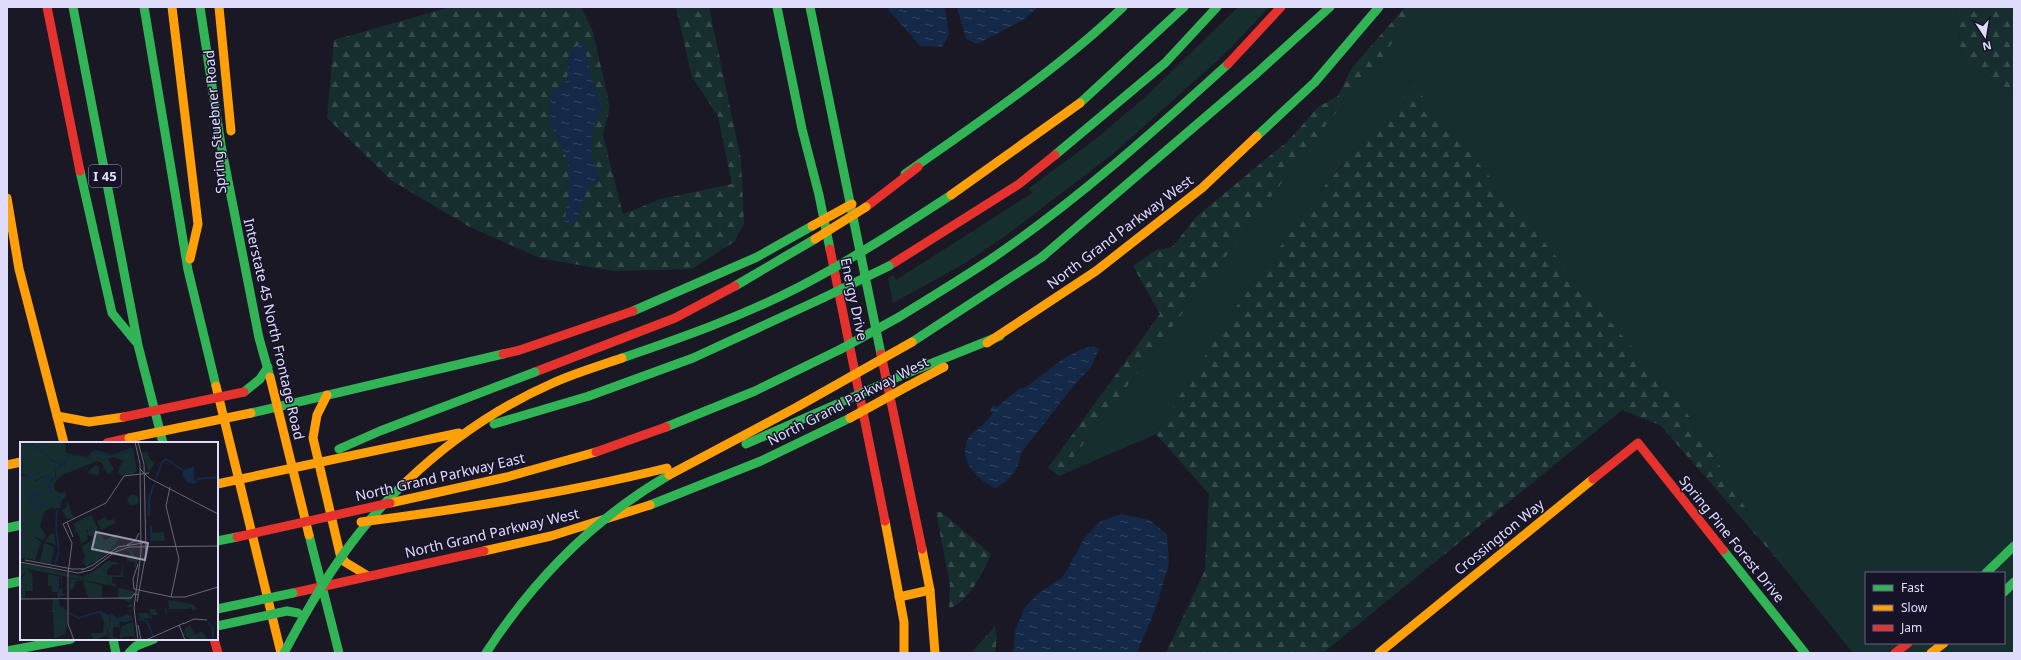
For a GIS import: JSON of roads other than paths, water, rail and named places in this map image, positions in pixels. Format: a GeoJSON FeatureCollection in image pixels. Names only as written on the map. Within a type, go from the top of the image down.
{"type":"FeatureCollection","features":[{"type":"Feature","properties":{"kind":"main road"},"geometry":{"type":"LineString","coordinates":[[47,7],[85,196],[112,313],[138,345]]}},
{"type":"Feature","properties":{"kind":"main road","name":"I 45"},"geometry":{"type":"LineString","coordinates":[[73,7],[138,345],[163,442]]}},
{"type":"Feature","properties":{"kind":"main road"},"geometry":{"type":"LineString","coordinates":[[144,7],[188,270],[283,653]]}},
{"type":"Feature","properties":{"kind":"main road"},"geometry":{"type":"LineString","coordinates":[[172,7],[198,224],[188,270]]}},
{"type":"Feature","properties":{"kind":"main road","name":"Interstate 45 North Frontage Road"},"geometry":{"type":"LineString","coordinates":[[200,7],[221,145],[259,338],[279,407],[286,444],[339,653]]}},
{"type":"Feature","properties":{"kind":"main road","name":"Spring Stuebner Road"},"geometry":{"type":"LineString","coordinates":[[219,7],[232,142]]}},
{"type":"Feature","properties":{"kind":"main road","name":"Energy Drive"},"geometry":{"type":"LineString","coordinates":[[777,7],[802,128],[822,210],[904,622],[904,653]]}},
{"type":"Feature","properties":{"kind":"main road","name":"Energy Drive"},"geometry":{"type":"LineString","coordinates":[[810,7],[930,590],[935,653]]}},
{"type":"Feature","properties":{"kind":"main road"},"geometry":{"type":"LineString","coordinates":[[295,468],[380,431],[675,318],[704,304],[815,239],[865,202],[918,167],[1020,93],[1101,28],[1123,7]]}},
{"type":"Feature","properties":{"kind":"main road"},"geometry":{"type":"LineString","coordinates":[[283,653],[314,595],[336,561],[356,535],[417,470],[461,435],[497,412],[550,385],[691,333],[779,296],[813,279],[896,231],[969,184],[1080,103],[1174,19],[1184,7]]}},
{"type":"Feature","properties":{"kind":"main road"},"geometry":{"type":"LineString","coordinates":[[218,484],[478,429],[589,396],[693,358],[823,298],[888,266],[1019,184],[1165,63],[1217,7]]}},
{"type":"Feature","properties":{"kind":"main road","name":"North Grand Parkway East"},"geometry":{"type":"LineString","coordinates":[[218,541],[507,477],[587,455],[666,427],[755,391],[841,349],[898,317],[994,257],[1082,191],[1172,115],[1235,57],[1282,7]]}},
{"type":"Feature","properties":{"kind":"main road"},"geometry":{"type":"LineString","coordinates":[[486,653],[507,620],[540,579],[574,545],[632,498],[678,470],[787,413],[918,338],[1042,257],[1257,73],[1330,7]]}},
{"type":"Feature","properties":{"kind":"main road","name":"North Grand Parkway West"},"geometry":{"type":"LineString","coordinates":[[218,608],[293,593],[551,536],[656,503],[761,461],[850,418],[1000,336],[1096,271],[1202,188],[1315,82],[1379,7]]}},
{"type":"Feature","properties":{"kind":"main road"},"geometry":{"type":"LineString","coordinates":[[1257,73],[1302,19]]}},
{"type":"Feature","properties":{"kind":"main road","name":"Spring Stuebner Road"},"geometry":{"type":"LineString","coordinates":[[233,158],[238,235]]}},
{"type":"Feature","properties":{"kind":"main road"},"geometry":{"type":"LineString","coordinates":[[7,198],[19,269],[64,442]]}},
{"type":"Feature","properties":{"kind":"main road"},"geometry":{"type":"LineString","coordinates":[[111,442],[279,407],[520,350],[620,316],[698,284],[757,257],[812,226],[865,202]]}},
{"type":"Feature","properties":{"kind":"main road"},"geometry":{"type":"LineString","coordinates":[[237,537],[347,524],[543,497],[610,483],[672,467],[747,443],[904,374],[1000,336]]}},
{"type":"Feature","properties":{"kind":"main road"},"geometry":{"type":"LineString","coordinates":[[57,416],[89,422],[124,417],[244,392],[260,379],[268,367]]}},
{"type":"Feature","properties":{"kind":"main road"},"geometry":{"type":"LineString","coordinates":[[327,395],[319,408],[313,424],[313,438],[340,554],[345,562],[368,576]]}},
{"type":"Feature","properties":{"kind":"main road","name":"Crossington Way"},"geometry":{"type":"LineString","coordinates":[[1379,653],[1638,443]]}},
{"type":"Feature","properties":{"kind":"main road","name":"Spring Pine Forest Drive"},"geometry":{"type":"LineString","coordinates":[[1638,443],[1805,653]]}},
{"type":"Feature","properties":{"kind":"main road"},"geometry":{"type":"LineString","coordinates":[[7,465],[20,462]]}},
{"type":"Feature","properties":{"kind":"main road"},"geometry":{"type":"LineString","coordinates":[[7,528],[20,525]]}},
{"type":"Feature","properties":{"kind":"main road"},"geometry":{"type":"LineString","coordinates":[[1987,572],[2014,546]]}},
{"type":"Feature","properties":{"kind":"main road"},"geometry":{"type":"LineString","coordinates":[[7,584],[20,581]]}},
{"type":"Feature","properties":{"kind":"main road"},"geometry":{"type":"LineString","coordinates":[[2005,591],[2014,582]]}},
{"type":"Feature","properties":{"kind":"main road"},"geometry":{"type":"LineString","coordinates":[[899,597],[930,590]]}},
{"type":"Feature","properties":{"kind":"main road"},"geometry":{"type":"LineString","coordinates":[[218,626],[287,611],[318,618],[332,626]]}},
{"type":"Feature","properties":{"kind":"main road"},"geometry":{"type":"LineString","coordinates":[[7,652],[66,640]]}},
{"type":"Feature","properties":{"kind":"main road"},"geometry":{"type":"LineString","coordinates":[[113,640],[116,653]]}},
{"type":"Feature","properties":{"kind":"main road"},"geometry":{"type":"LineString","coordinates":[[129,653],[141,644],[151,640]]}},
{"type":"Feature","properties":{"kind":"main road"},"geometry":{"type":"LineString","coordinates":[[214,640],[218,653]]}},
{"type":"Feature","properties":{"kind":"main road"},"geometry":{"type":"LineString","coordinates":[[1895,653],[1907,644]]}},
{"type":"Feature","properties":{"kind":"main road"},"geometry":{"type":"LineString","coordinates":[[1931,653],[1943,644]]}},
{"type":"Feature","properties":{"kind":"water"},"geometry":{"type":"Polygon","coordinates":[[[886,7],[945,7],[949,35],[942,47],[920,46],[886,7]]]}},
{"type":"Feature","properties":{"kind":"water"},"geometry":{"type":"Polygon","coordinates":[[[957,7],[1038,7],[1025,19],[977,44],[966,39],[957,7]]]}},
{"type":"Feature","properties":{"kind":"water"},"geometry":{"type":"Polygon","coordinates":[[[583,42],[594,85],[602,107],[594,126],[591,142],[593,158],[600,178],[587,189],[577,220],[564,225],[569,194],[568,161],[551,125],[550,94],[567,81],[569,51],[583,42]]]}},
{"type":"Feature","properties":{"kind":"water"},"geometry":{"type":"Polygon","coordinates":[[[1094,346],[1099,349],[1091,367],[1076,383],[1021,453],[1018,465],[1010,478],[996,488],[982,480],[970,468],[965,453],[966,445],[969,437],[974,431],[993,413],[990,411],[993,405],[997,407],[1019,389],[1026,387],[1067,357],[1085,348],[1094,346]]]}},
{"type":"Feature","properties":{"kind":"water"},"geometry":{"type":"Polygon","coordinates":[[[1121,514],[1149,520],[1167,534],[1169,563],[1156,608],[1137,653],[1013,653],[1015,630],[1025,607],[1040,592],[1063,577],[1085,537],[1101,521],[1121,514]]]}}]}
